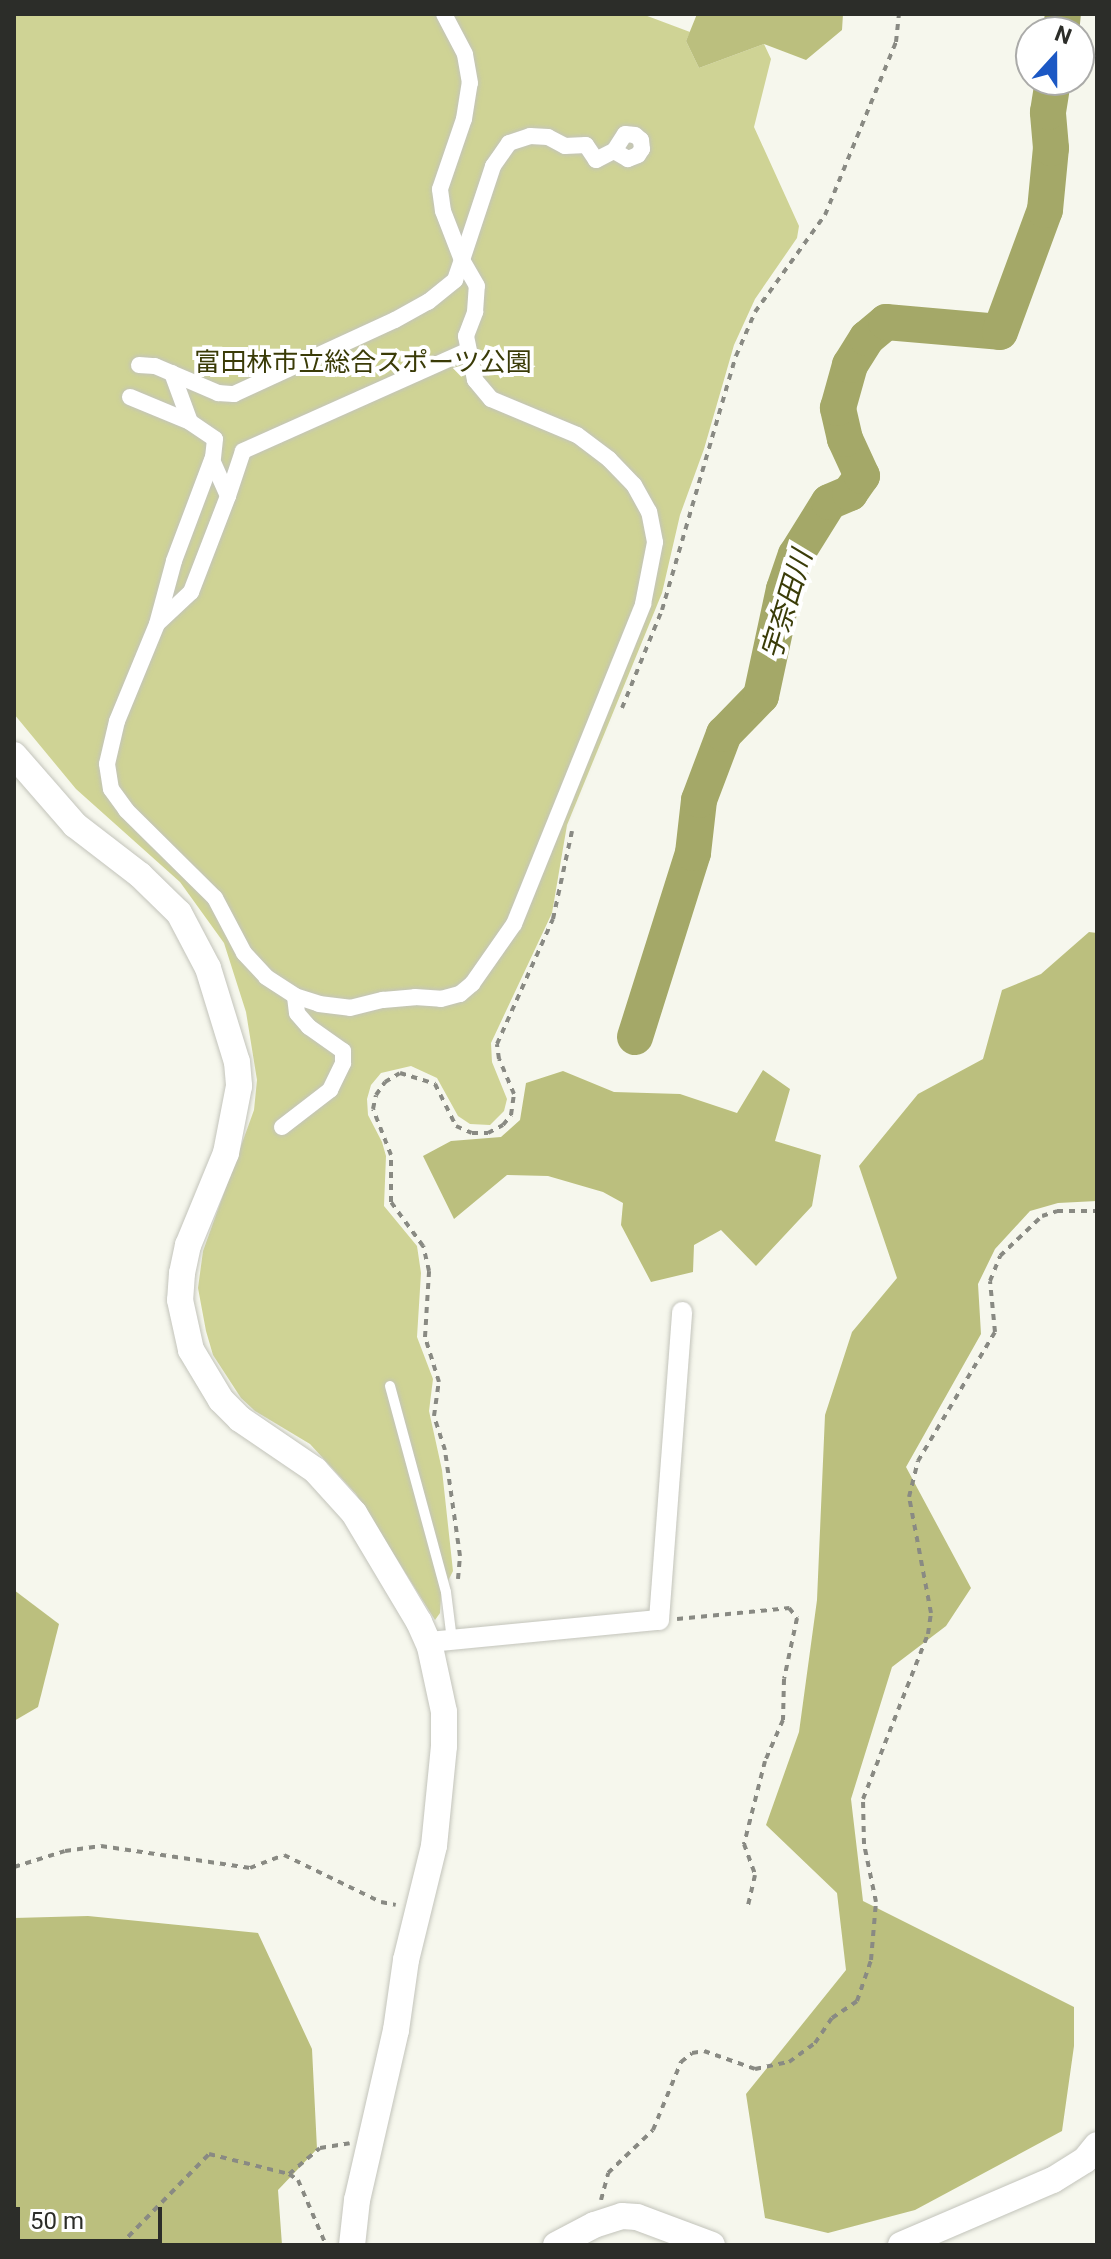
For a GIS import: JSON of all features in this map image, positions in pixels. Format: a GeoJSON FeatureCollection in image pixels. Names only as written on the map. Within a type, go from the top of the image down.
{"type":"FeatureCollection","features":[{"type":"Feature","properties":{"kind":"street"},"geometry":{"type":"LineString","coordinates":[[130,397],[190,422],[215,439],[212,460],[174,561],[157,624],[117,721],[107,764],[111,789],[126,810],[215,898],[244,953],[266,977],[295,996],[319,1004],[350,1008],[415,997],[441,999],[460,994],[472,984],[514,924],[643,604],[655,542],[649,512],[634,485],[577,435],[491,399],[475,380],[466,336],[475,312],[477,286],[462,260],[443,211],[440,189],[464,119],[470,83],[465,54],[444,14]]}},
{"type":"Feature","properties":{"kind":"street"},"geometry":{"type":"LineString","coordinates":[[139,365],[172,373],[218,393],[234,394],[428,302],[455,280],[493,166],[509,143],[530,136],[548,137],[565,146],[586,145],[596,160],[614,151]]}},
{"type":"Feature","properties":{"kind":"street"},"geometry":{"type":"LineString","coordinates":[[157,624],[191,592],[243,451],[467,351]]}},
{"type":"Feature","properties":{"kind":"street"},"geometry":{"type":"LineString","coordinates":[[172,373],[190,422]]}},
{"type":"Feature","properties":{"kind":"street"},"geometry":{"type":"LineString","coordinates":[[212,460],[228,496]]}},
{"type":"Feature","properties":{"kind":"street"},"geometry":{"type":"LineString","coordinates":[[14,755],[75,825],[140,875],[179,913],[208,968],[233,1048],[239,1086],[226,1153],[188,1245],[182,1273],[180,1300],[191,1350],[203,1374],[231,1410],[315,1470],[354,1513],[440,1641],[444,1746],[434,1846],[406,1960],[389,2071],[357,2200],[352,2245]]}},
{"type":"Feature","properties":{"kind":"street"},"geometry":{"type":"LineString","coordinates":[[282,1127],[330,1090],[343,1063],[343,1051],[309,1027],[297,1013],[295,996]]}},
{"type":"Feature","properties":{"kind":"street"},"geometry":{"type":"LineString","coordinates":[[440,1641],[659,1620],[682,1312]]}},
{"type":"Feature","properties":{"kind":"street"},"geometry":{"type":"LineString","coordinates":[[901,2245],[1071,2171],[1097,2145]]}},
{"type":"Feature","properties":{"kind":"street"},"geometry":{"type":"LineString","coordinates":[[556,2245],[601,2222],[622,2216],[637,2217],[712,2245]]}},
{"type":"Feature","properties":{"kind":"lane"},"geometry":{"type":"LineString","coordinates":[[390,1386],[447,1603],[440,1641]]}},
{"type":"Feature","properties":{"kind":"path"},"geometry":{"type":"LineString","coordinates":[[620,712],[662,610],[736,356],[755,312],[825,215],[896,42],[899,14]]}},
{"type":"Feature","properties":{"kind":"path"},"geometry":{"type":"LineString","coordinates":[[447,1603],[459,1577],[460,1556],[445,1450],[434,1416],[439,1382],[425,1337],[429,1271],[423,1246],[391,1202],[391,1155],[373,1109],[376,1095],[385,1082],[400,1073],[419,1076],[435,1084],[456,1126],[472,1133],[488,1133],[503,1125],[511,1115],[514,1094],[497,1044],[553,919],[573,829]]}},
{"type":"Feature","properties":{"kind":"path"},"geometry":{"type":"LineString","coordinates":[[601,2222],[602,2188],[608,2173],[653,2130],[681,2062],[692,2053],[704,2051],[755,2069],[789,2062],[815,2043],[832,2018],[857,2001],[871,1960],[876,1902],[864,1844],[863,1799],[928,1634],[931,1613],[909,1497],[918,1461],[995,1332],[990,1281],[1000,1256],[1042,1216],[1057,1211],[1097,1211]]}},
{"type":"Feature","properties":{"kind":"path"},"geometry":{"type":"LineString","coordinates":[[659,1620],[789,1608],[797,1618],[784,1679],[783,1720],[765,1761],[744,1844],[755,1875],[748,1906]]}},
{"type":"Feature","properties":{"kind":"path"},"geometry":{"type":"LineString","coordinates":[[14,1867],[65,1851],[101,1846],[250,1868],[284,1855],[381,1902],[418,1909]]}},
{"type":"Feature","properties":{"kind":"path"},"geometry":{"type":"LineString","coordinates":[[289,2174],[320,2148],[372,2138]]}},
{"type":"Feature","properties":{"kind":"path"},"geometry":{"type":"LineString","coordinates":[[120,2245],[209,2154],[289,2174],[298,2180],[326,2245]]}},
{"type":"Feature","properties":{"kind":"green space","name":"富田林市立総合スポーツ公園"},"geometry":{"type":"Polygon","coordinates":[[[14,14],[642,14],[690,32],[686,41],[699,68],[764,44],[771,59],[754,127],[799,226],[797,238],[755,299],[734,345],[704,449],[680,515],[662,593],[567,825],[552,913],[491,1043],[492,1062],[507,1099],[504,1111],[490,1125],[470,1124],[458,1116],[437,1078],[411,1066],[381,1073],[371,1085],[367,1099],[368,1115],[386,1156],[384,1206],[417,1246],[421,1273],[417,1337],[433,1379],[429,1411],[442,1470],[453,1571],[441,1595],[440,1613],[435,1620],[356,1494],[310,1444],[255,1411],[241,1398],[213,1355],[198,1288],[203,1251],[254,1110],[257,1080],[246,1012],[224,943],[180,882],[76,789],[14,714],[14,14]]]}},
{"type":"Feature","properties":{"kind":"green space"},"geometry":{"type":"Polygon","coordinates":[[[697,14],[843,14],[842,30],[806,60],[764,44],[699,68],[686,41],[697,14]]]}},
{"type":"Feature","properties":{"kind":"green space"},"geometry":{"type":"Polygon","coordinates":[[[1089,932],[1097,933],[1097,1201],[1058,1203],[1030,1211],[995,1249],[978,1284],[981,1334],[906,1467],[971,1588],[946,1626],[892,1667],[851,1799],[863,1901],[1074,2007],[1074,2046],[1062,2131],[915,2210],[828,2233],[765,2218],[746,2094],[846,1970],[837,1893],[766,1825],[799,1732],[817,1600],[825,1415],[852,1332],[897,1278],[859,1166],[918,1094],[983,1059],[1002,990],[1041,974],[1089,932]]]}},
{"type":"Feature","properties":{"kind":"green space"},"geometry":{"type":"Polygon","coordinates":[[[763,1070],[790,1089],[775,1141],[821,1155],[812,1206],[756,1266],[721,1230],[694,1245],[693,1272],[651,1282],[621,1225],[623,1203],[603,1192],[548,1176],[507,1175],[454,1219],[423,1156],[451,1141],[501,1137],[520,1120],[526,1083],[563,1071],[614,1092],[680,1094],[737,1113],[763,1070]]]}},
{"type":"Feature","properties":{"kind":"green space"},"geometry":{"type":"Polygon","coordinates":[[[14,1590],[59,1624],[38,1707],[14,1721],[14,1590]]]}},
{"type":"Feature","properties":{"kind":"green space"},"geometry":{"type":"Polygon","coordinates":[[[88,1916],[258,1933],[312,2049],[317,2149],[278,2190],[282,2245],[14,2245],[14,1918],[88,1916]]]}},
{"type":"Feature","properties":{"kind":"waterway","name":"宇奈田川"},"geometry":{"type":"LineString","coordinates":[[635,1037],[693,853],[699,800],[724,734],[761,696],[784,589],[796,555],[829,502],[850,493],[862,476],[845,439],[838,408],[850,365],[867,338],[886,322],[1000,332],[1045,210],[1051,148],[1048,112],[1050,96]]}}]}
